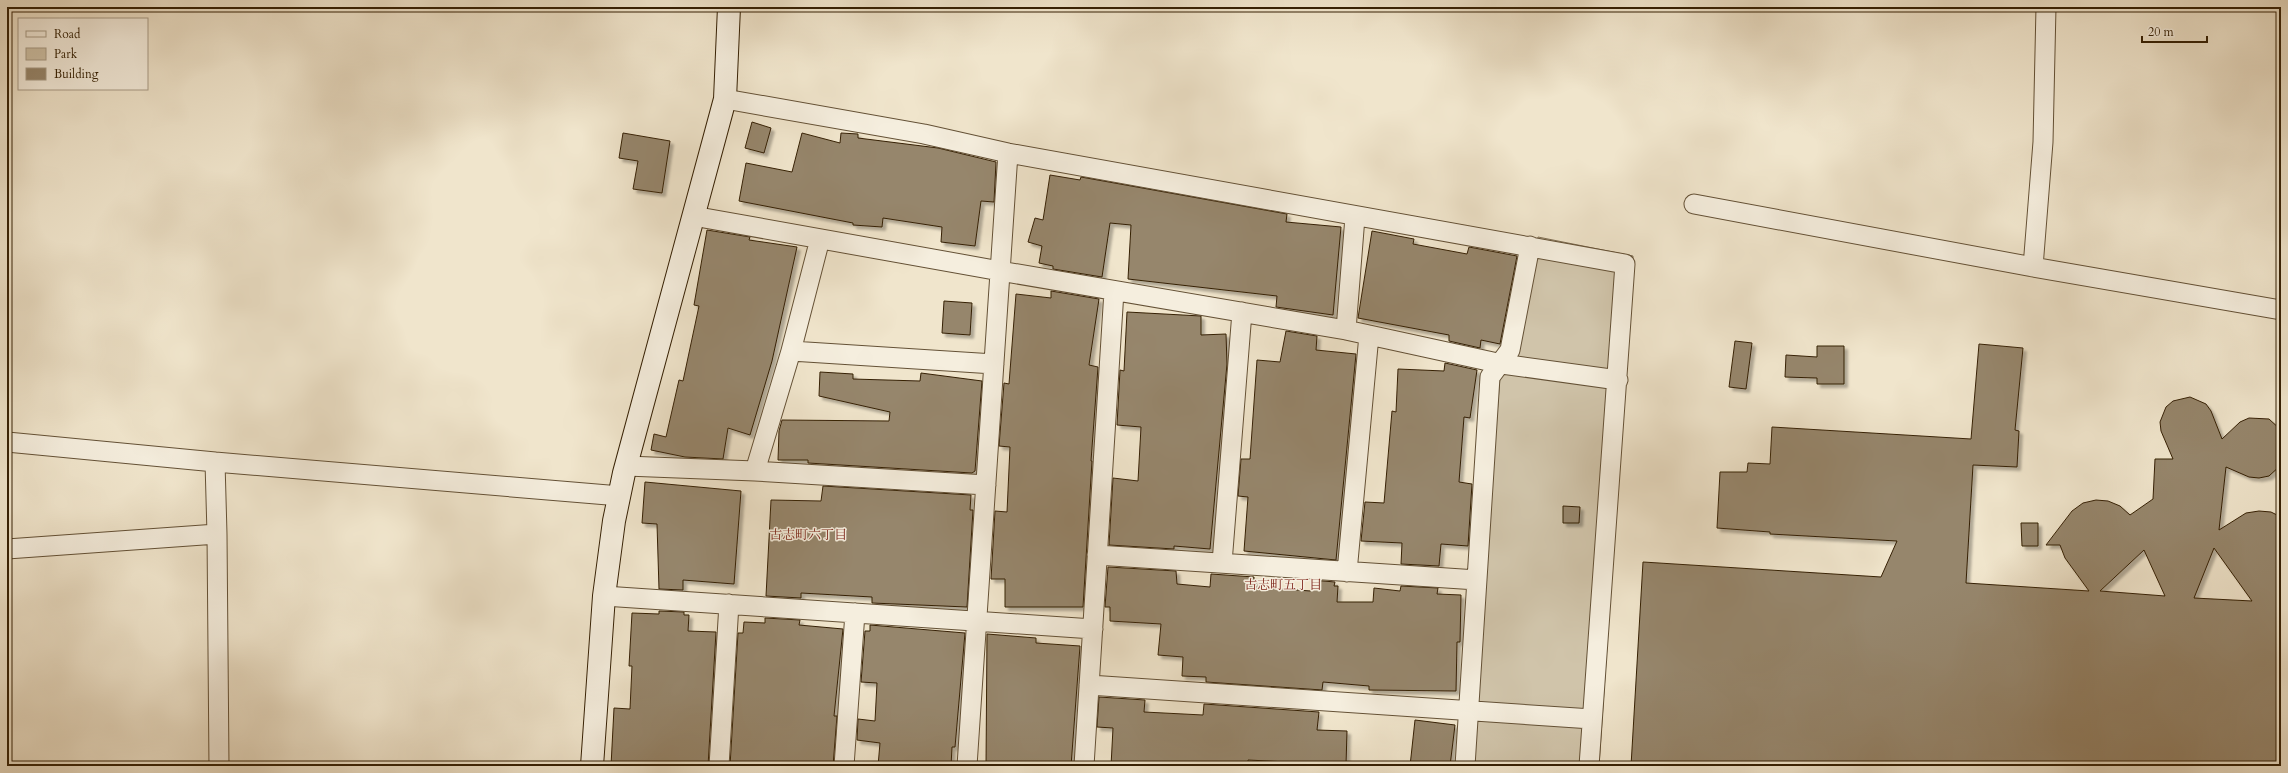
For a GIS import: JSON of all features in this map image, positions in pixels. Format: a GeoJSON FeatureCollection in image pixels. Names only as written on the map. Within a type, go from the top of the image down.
{"type":"FeatureCollection","features":[{"type":"Feature","properties":{"kind":"street"},"geometry":{"type":"LineString","coordinates":[[592,766],[604,596],[620,496],[626,466],[725,99],[730,7]]}},
{"type":"Feature","properties":{"kind":"street"},"geometry":{"type":"LineString","coordinates":[[2033,268],[2043,142],[2046,7]]}},
{"type":"Feature","properties":{"kind":"street"},"geometry":{"type":"LineString","coordinates":[[725,99],[924,134],[1008,153],[1355,217],[1530,246],[1625,264],[1618,380],[1589,766]]}},
{"type":"Feature","properties":{"kind":"street"},"geometry":{"type":"LineString","coordinates":[[967,766],[1008,153]]}},
{"type":"Feature","properties":{"kind":"street"},"geometry":{"type":"LineString","coordinates":[[1694,204],[2033,268],[2281,310]]}},
{"type":"Feature","properties":{"kind":"street"},"geometry":{"type":"LineString","coordinates":[[694,216],[1000,272],[1346,330],[1502,364],[1618,380]]}},
{"type":"Feature","properties":{"kind":"street"},"geometry":{"type":"LineString","coordinates":[[1346,330],[1355,217]]}},
{"type":"Feature","properties":{"kind":"street"},"geometry":{"type":"LineString","coordinates":[[755,471],[791,351],[820,239]]}},
{"type":"Feature","properties":{"kind":"street"},"geometry":{"type":"LineString","coordinates":[[1465,766],[1490,377],[1502,364],[1510,350],[1530,246]]}},
{"type":"Feature","properties":{"kind":"street"},"geometry":{"type":"LineString","coordinates":[[1084,766],[1114,291]]}},
{"type":"Feature","properties":{"kind":"street"},"geometry":{"type":"LineString","coordinates":[[1222,563],[1242,312]]}},
{"type":"Feature","properties":{"kind":"street"},"geometry":{"type":"LineString","coordinates":[[1347,572],[1369,335]]}},
{"type":"Feature","properties":{"kind":"street"},"geometry":{"type":"LineString","coordinates":[[791,351],[994,364]]}},
{"type":"Feature","properties":{"kind":"street"},"geometry":{"type":"LineString","coordinates":[[7,442],[215,462],[620,496]]}},
{"type":"Feature","properties":{"kind":"street"},"geometry":{"type":"LineString","coordinates":[[215,462],[219,766]]}},
{"type":"Feature","properties":{"kind":"street"},"geometry":{"type":"LineString","coordinates":[[626,466],[755,471],[986,485]]}},
{"type":"Feature","properties":{"kind":"street"},"geometry":{"type":"LineString","coordinates":[[7,549],[217,534]]}},
{"type":"Feature","properties":{"kind":"street"},"geometry":{"type":"LineString","coordinates":[[1097,555],[1477,580]]}},
{"type":"Feature","properties":{"kind":"street"},"geometry":{"type":"LineString","coordinates":[[604,596],[1092,629]]}},
{"type":"Feature","properties":{"kind":"street"},"geometry":{"type":"LineString","coordinates":[[719,766],[730,604]]}},
{"type":"Feature","properties":{"kind":"street"},"geometry":{"type":"LineString","coordinates":[[844,766],[855,613]]}},
{"type":"Feature","properties":{"kind":"street"},"geometry":{"type":"LineString","coordinates":[[1089,685],[1592,719]]}},
{"type":"Feature","properties":{"kind":"green space"},"geometry":{"type":"Polygon","coordinates":[[[1538,237],[1633,256],[1599,766],[1469,766],[1500,377],[1515,354],[1538,237]]]}},
{"type":"Feature","properties":{"kind":"building"},"geometry":{"type":"Polygon","coordinates":[[[752,122],[771,128],[764,153],[745,148],[752,122]]]}},
{"type":"Feature","properties":{"kind":"building"},"geometry":{"type":"Polygon","coordinates":[[[623,133],[670,141],[662,193],[633,189],[638,161],[619,158],[623,133]]]}},
{"type":"Feature","properties":{"kind":"building"},"geometry":{"type":"Polygon","coordinates":[[[802,133],[840,143],[841,133],[858,134],[858,138],[938,148],[996,162],[994,202],[981,201],[975,246],[941,242],[942,227],[883,218],[882,227],[853,225],[853,223],[739,201],[746,163],[792,172],[802,133]]]}},
{"type":"Feature","properties":{"kind":"building"},"geometry":{"type":"Polygon","coordinates":[[[1050,175],[1080,180],[1081,177],[1287,214],[1286,222],[1341,227],[1333,315],[1276,307],[1277,296],[1128,279],[1131,225],[1110,223],[1102,277],[1053,269],[1053,266],[1039,263],[1042,246],[1028,242],[1035,218],[1043,220],[1050,175]]]}},
{"type":"Feature","properties":{"kind":"building"},"geometry":{"type":"Polygon","coordinates":[[[707,230],[750,237],[749,240],[797,247],[772,361],[750,435],[728,428],[723,459],[685,457],[651,450],[654,434],[666,437],[679,380],[683,381],[699,306],[694,305],[707,230]]]}},
{"type":"Feature","properties":{"kind":"building"},"geometry":{"type":"Polygon","coordinates":[[[1372,231],[1414,239],[1413,244],[1467,254],[1469,247],[1517,256],[1500,344],[1481,340],[1480,348],[1449,341],[1449,335],[1358,318],[1372,231]]]}},
{"type":"Feature","properties":{"kind":"building"},"geometry":{"type":"Polygon","coordinates":[[[1051,291],[1099,299],[1089,365],[1098,367],[1083,607],[1005,607],[1005,579],[991,579],[995,511],[1007,512],[1010,447],[999,446],[1004,383],[1009,384],[1016,294],[1051,298],[1051,291]]]}},
{"type":"Feature","properties":{"kind":"building"},"geometry":{"type":"Polygon","coordinates":[[[944,301],[972,303],[970,335],[942,333],[944,301]]]}},
{"type":"Feature","properties":{"kind":"building"},"geometry":{"type":"Polygon","coordinates":[[[1127,312],[1201,316],[1201,335],[1226,334],[1227,364],[1210,549],[1174,546],[1174,549],[1109,545],[1113,478],[1138,481],[1141,427],[1117,425],[1120,370],[1124,371],[1127,312]]]}},
{"type":"Feature","properties":{"kind":"building"},"geometry":{"type":"Polygon","coordinates":[[[1286,331],[1317,336],[1316,350],[1356,354],[1336,560],[1244,551],[1248,497],[1238,496],[1241,459],[1250,459],[1257,360],[1280,362],[1286,331]]]}},
{"type":"Feature","properties":{"kind":"building"},"geometry":{"type":"Polygon","coordinates":[[[1735,341],[1752,343],[1746,389],[1729,387],[1735,341]]]}},
{"type":"Feature","properties":{"kind":"building"},"geometry":{"type":"Polygon","coordinates":[[[1979,344],[2023,348],[2015,430],[2019,431],[2017,467],[1973,465],[1966,583],[2089,591],[2065,558],[2060,545],[2046,545],[2072,511],[2083,503],[2096,500],[2108,501],[2120,506],[2130,515],[2153,499],[2155,459],[2173,459],[2161,431],[2160,422],[2166,407],[2173,401],[2190,397],[2206,404],[2211,411],[2222,439],[2240,422],[2249,418],[2269,419],[2281,430],[2281,465],[2269,476],[2259,478],[2249,477],[2226,467],[2219,530],[2246,513],[2259,511],[2271,512],[2281,517],[2281,766],[1631,766],[1643,562],[1881,577],[1897,541],[1770,534],[1770,532],[1717,528],[1720,472],[1747,472],[1748,463],[1770,464],[1772,427],[1971,439],[1979,344]],[[2214,548],[2194,598],[2252,601],[2214,548]],[[2144,550],[2100,591],[2165,596],[2144,550]]]}},
{"type":"Feature","properties":{"kind":"building"},"geometry":{"type":"Polygon","coordinates":[[[1817,346],[1844,346],[1844,384],[1817,384],[1817,378],[1785,377],[1786,355],[1817,357],[1817,346]]]}},
{"type":"Feature","properties":{"kind":"building"},"geometry":{"type":"Polygon","coordinates":[[[1445,363],[1477,370],[1470,418],[1464,417],[1459,482],[1472,484],[1468,546],[1441,544],[1439,566],[1401,564],[1402,543],[1361,541],[1365,502],[1384,503],[1392,411],[1396,412],[1398,369],[1444,371],[1445,363]]]}},
{"type":"Feature","properties":{"kind":"building"},"geometry":{"type":"Polygon","coordinates":[[[820,372],[853,374],[853,379],[920,381],[921,373],[982,381],[975,471],[972,473],[808,463],[808,460],[778,460],[779,431],[782,420],[889,421],[890,412],[819,396],[820,372]]]}},
{"type":"Feature","properties":{"kind":"building"},"geometry":{"type":"Polygon","coordinates":[[[645,482],[741,491],[734,584],[683,580],[683,590],[659,589],[657,524],[642,523],[645,482]]]}},
{"type":"Feature","properties":{"kind":"building"},"geometry":{"type":"Polygon","coordinates":[[[823,486],[971,495],[970,510],[973,510],[967,607],[872,603],[872,597],[801,593],[801,598],[766,596],[771,500],[821,501],[823,486]]]}},
{"type":"Feature","properties":{"kind":"building"},"geometry":{"type":"Polygon","coordinates":[[[1563,506],[1580,507],[1579,523],[1563,523],[1563,506]]]}},
{"type":"Feature","properties":{"kind":"building"},"geometry":{"type":"Polygon","coordinates":[[[2021,523],[2038,523],[2038,546],[2022,546],[2021,523]]]}},
{"type":"Feature","properties":{"kind":"building"},"geometry":{"type":"Polygon","coordinates":[[[1108,567],[1176,571],[1177,584],[1210,587],[1211,574],[1254,577],[1254,587],[1311,591],[1312,580],[1335,582],[1334,586],[1338,586],[1337,602],[1373,602],[1374,588],[1400,591],[1401,586],[1438,588],[1437,594],[1461,595],[1460,642],[1457,642],[1456,691],[1369,690],[1369,686],[1323,682],[1322,690],[1206,682],[1206,677],[1182,676],[1183,657],[1158,655],[1161,624],[1110,621],[1110,607],[1105,607],[1108,567]]]}},
{"type":"Feature","properties":{"kind":"building"},"geometry":{"type":"Polygon","coordinates":[[[659,611],[684,612],[684,615],[689,615],[688,631],[716,632],[708,766],[611,766],[614,708],[630,709],[632,666],[629,666],[632,613],[659,614],[659,611]]]}},
{"type":"Feature","properties":{"kind":"building"},"geometry":{"type":"Polygon","coordinates":[[[765,618],[800,620],[799,625],[843,629],[834,716],[837,716],[833,766],[730,766],[738,633],[743,633],[744,622],[765,623],[765,618]]]}},
{"type":"Feature","properties":{"kind":"building"},"geometry":{"type":"Polygon","coordinates":[[[870,625],[965,633],[955,747],[952,747],[951,766],[878,766],[880,743],[857,740],[858,719],[875,721],[877,683],[861,682],[865,631],[870,631],[870,625]]]}},
{"type":"Feature","properties":{"kind":"building"},"geometry":{"type":"Polygon","coordinates":[[[987,634],[1036,638],[1036,643],[1080,646],[1071,766],[986,766],[987,634]]]}},
{"type":"Feature","properties":{"kind":"building"},"geometry":{"type":"Polygon","coordinates":[[[1099,697],[1145,700],[1144,712],[1203,715],[1204,704],[1319,712],[1317,730],[1347,731],[1346,765],[1248,760],[1248,766],[1111,766],[1113,728],[1097,727],[1099,697]]]}},
{"type":"Feature","properties":{"kind":"building"},"geometry":{"type":"Polygon","coordinates":[[[1415,720],[1455,725],[1450,766],[1410,766],[1415,720]]]}},
{"type":"Feature","properties":{"kind":"district","name":"古志町六丁目"},"geometry":{"type":"Point","coordinates":[808,534]}},
{"type":"Feature","properties":{"kind":"district","name":"古志町五丁目"},"geometry":{"type":"Point","coordinates":[1283,584]}}]}
